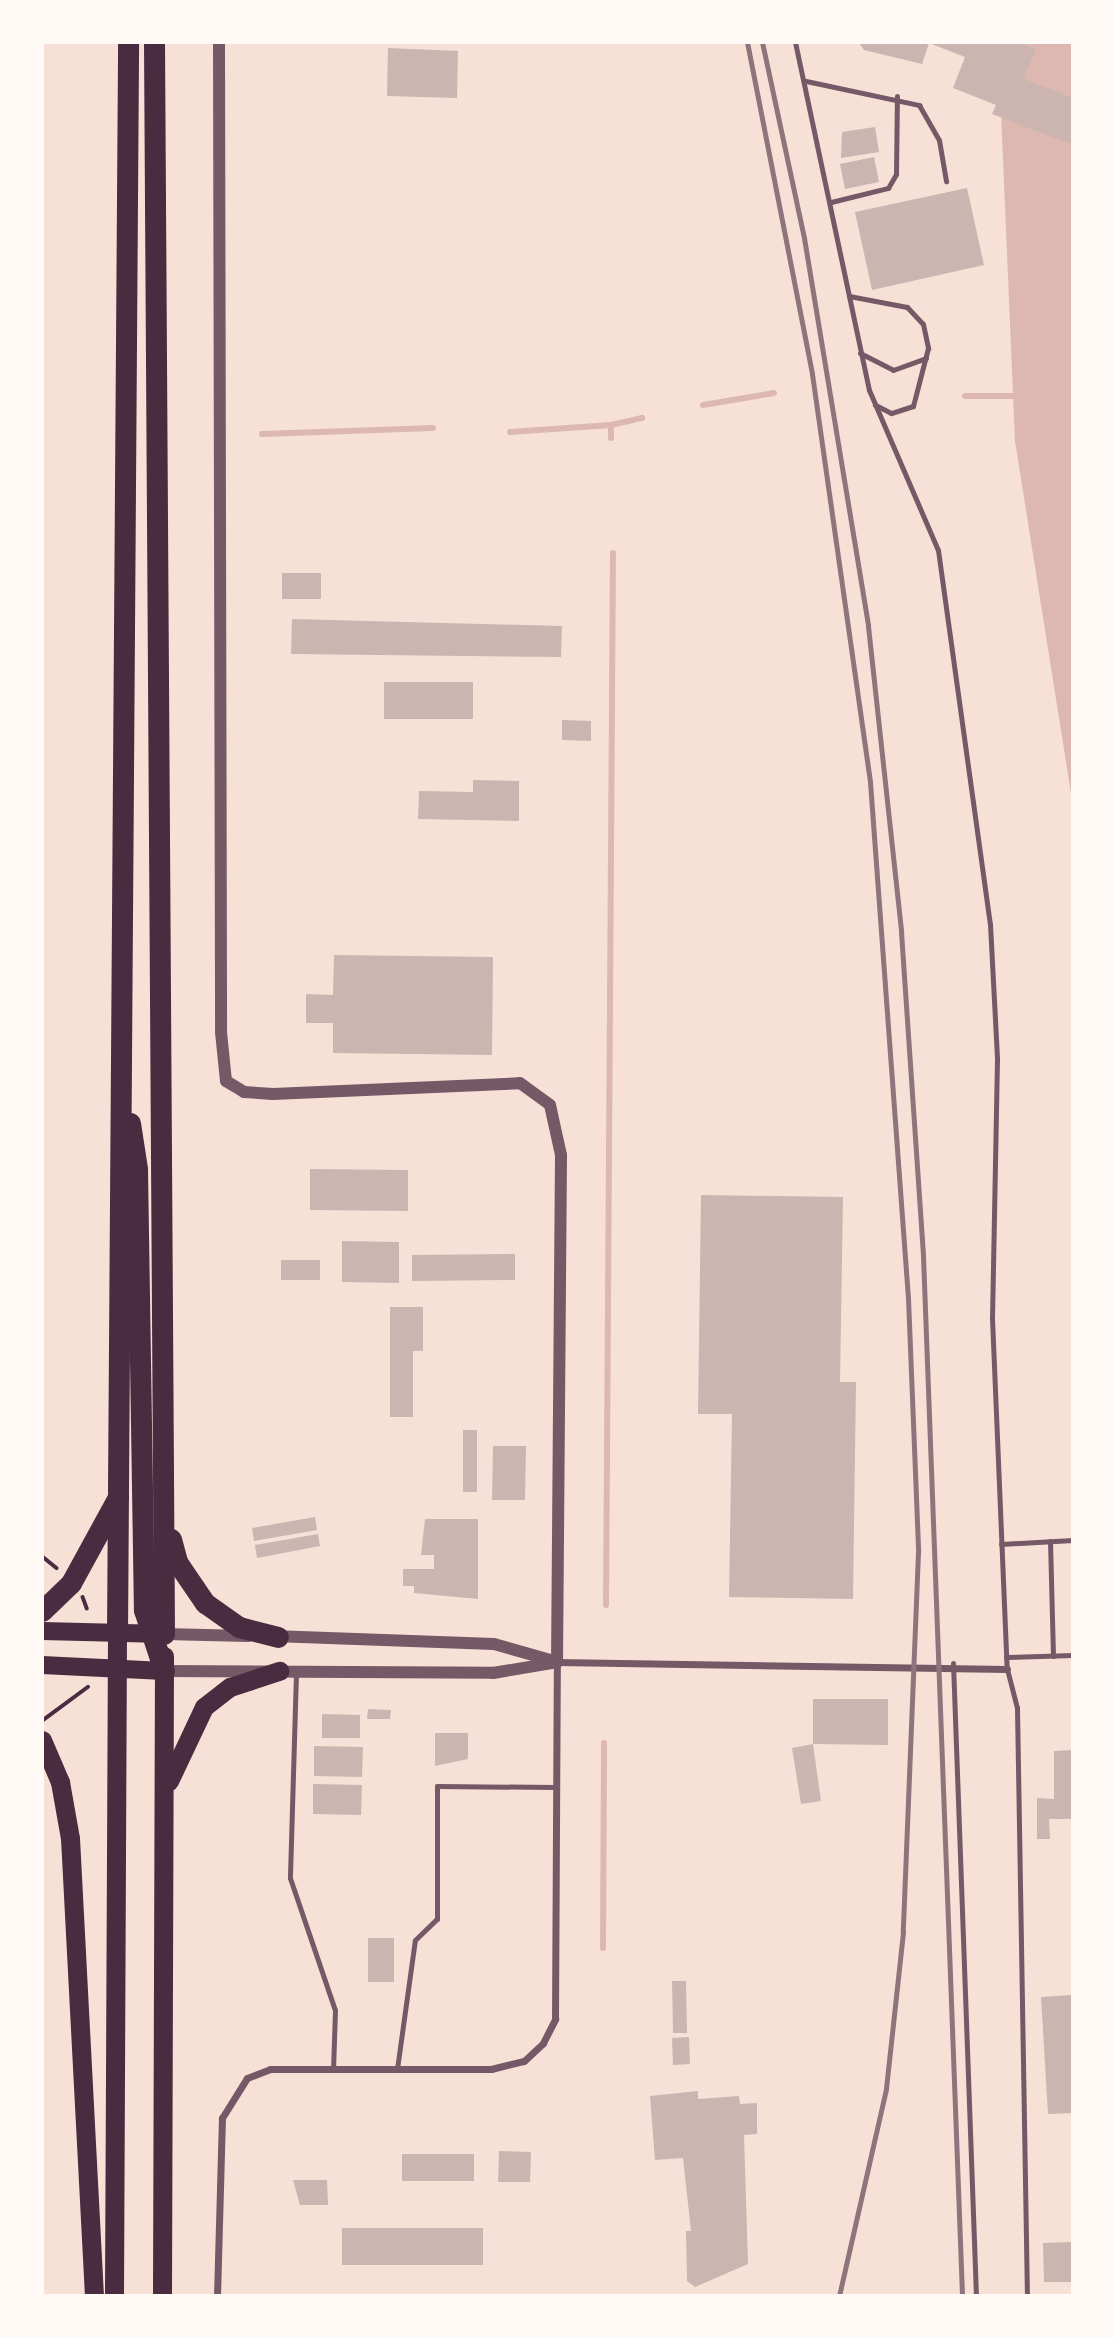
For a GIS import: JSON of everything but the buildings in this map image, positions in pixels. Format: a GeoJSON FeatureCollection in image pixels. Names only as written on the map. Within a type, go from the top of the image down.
{"type":"FeatureCollection","features":[{"type":"Feature","properties":{"kind":"highway"},"geometry":{"type":"LineString","coordinates":[[114,2296],[128,42]]}},
{"type":"Feature","properties":{"kind":"highway"},"geometry":{"type":"LineString","coordinates":[[154,42],[164,1514],[155,1634]]}},
{"type":"Feature","properties":{"kind":"highway"},"geometry":{"type":"LineString","coordinates":[[120,1048],[137,1169],[155,1634],[164,1671],[162,2296]]}},
{"type":"Feature","properties":{"kind":"highway"},"geometry":{"type":"LineString","coordinates":[[42,1611],[71,1583],[118,1497]]}},
{"type":"Feature","properties":{"kind":"highway"},"geometry":{"type":"LineString","coordinates":[[164,1514],[177,1562],[205,1603],[239,1627],[278,1637]]}},
{"type":"Feature","properties":{"kind":"highway"},"geometry":{"type":"LineString","coordinates":[[163,1795],[187,1732],[204,1707],[230,1687],[288,1671]]}},
{"type":"Feature","properties":{"kind":"highway"},"geometry":{"type":"LineString","coordinates":[[42,1740],[60,1782],[70,1838],[94,2296]]}},
{"type":"Feature","properties":{"kind":"main road"},"geometry":{"type":"LineString","coordinates":[[42,1631],[155,1634]]}},
{"type":"Feature","properties":{"kind":"main road"},"geometry":{"type":"LineString","coordinates":[[42,1665],[164,1671]]}},
{"type":"Feature","properties":{"kind":"street"},"geometry":{"type":"LineString","coordinates":[[217,2296],[222,2118],[247,2078],[270,2069],[491,2069],[524,2062],[543,2043],[555,2019],[561,1155],[550,1105],[520,1083],[273,1094],[244,1092],[226,1081],[221,1032],[219,42]]}},
{"type":"Feature","properties":{"kind":"street"},"geometry":{"type":"LineString","coordinates":[[155,1634],[494,1644],[557,1662]]}},
{"type":"Feature","properties":{"kind":"street"},"geometry":{"type":"LineString","coordinates":[[164,1671],[493,1673],[557,1662],[953,1663],[1007,1669]]}},
{"type":"Feature","properties":{"kind":"lane"},"geometry":{"type":"LineString","coordinates":[[795,42],[806,81],[860,353],[875,405],[938,550],[990,924],[997,1059],[992,1318],[1006,1657],[1017,1708],[1027,2296]]}},
{"type":"Feature","properties":{"kind":"lane"},"geometry":{"type":"LineString","coordinates":[[806,81],[897,96],[919,105],[931,123],[946,181]]}},
{"type":"Feature","properties":{"kind":"lane"},"geometry":{"type":"LineString","coordinates":[[831,202],[888,188],[895,174],[897,96]]}},
{"type":"Feature","properties":{"kind":"lane"},"geometry":{"type":"LineString","coordinates":[[849,296],[907,307],[923,324],[926,358],[914,406],[891,413],[875,405]]}},
{"type":"Feature","properties":{"kind":"lane"},"geometry":{"type":"LineString","coordinates":[[860,353],[893,370],[926,358]]}},
{"type":"Feature","properties":{"kind":"lane"},"geometry":{"type":"LineString","coordinates":[[1001,1544],[1073,1540]]}},
{"type":"Feature","properties":{"kind":"lane"},"geometry":{"type":"LineString","coordinates":[[1050,1541],[1054,1656]]}},
{"type":"Feature","properties":{"kind":"lane"},"geometry":{"type":"LineString","coordinates":[[1006,1657],[1073,1656]]}},
{"type":"Feature","properties":{"kind":"lane"},"geometry":{"type":"LineString","coordinates":[[953,1663],[976,2296]]}},
{"type":"Feature","properties":{"kind":"lane"},"geometry":{"type":"LineString","coordinates":[[288,1671],[290,1878],[335,2010],[333,2069]]}},
{"type":"Feature","properties":{"kind":"lane"},"geometry":{"type":"LineString","coordinates":[[397,2069],[415,1940],[437,1919],[437,1786],[556,1787]]}},
{"type":"Feature","properties":{"kind":"path"},"geometry":{"type":"LineString","coordinates":[[42,1556],[61,1572]]}},
{"type":"Feature","properties":{"kind":"path"},"geometry":{"type":"LineString","coordinates":[[87,1601],[95,1601]]}},
{"type":"Feature","properties":{"kind":"path"},"geometry":{"type":"LineString","coordinates":[[45,1719],[88,1687]]}},
{"type":"Feature","properties":{"kind":"shaded area"},"geometry":{"type":"Polygon","coordinates":[[[998,42],[1073,42],[1073,806],[1015,441],[998,42]]]}},
{"type":"Feature","properties":{"kind":"waterway"},"geometry":{"type":"LineString","coordinates":[[703,405],[774,393]]}},
{"type":"Feature","properties":{"kind":"waterway"},"geometry":{"type":"LineString","coordinates":[[965,396],[1013,396]]}},
{"type":"Feature","properties":{"kind":"waterway"},"geometry":{"type":"LineString","coordinates":[[611,438],[611,425],[642,418]]}},
{"type":"Feature","properties":{"kind":"waterway"},"geometry":{"type":"LineString","coordinates":[[510,432],[611,425]]}},
{"type":"Feature","properties":{"kind":"waterway"},"geometry":{"type":"LineString","coordinates":[[262,434],[433,428]]}},
{"type":"Feature","properties":{"kind":"waterway"},"geometry":{"type":"LineString","coordinates":[[606,1605],[613,553]]}},
{"type":"Feature","properties":{"kind":"waterway"},"geometry":{"type":"LineString","coordinates":[[603,1948],[604,1743]]}},
{"type":"Feature","properties":{"kind":"railway"},"geometry":{"type":"LineString","coordinates":[[747,42],[812,374],[870,782],[908,1298],[918,1552],[903,1932],[886,2089],[839,2296]]}},
{"type":"Feature","properties":{"kind":"railway"},"geometry":{"type":"LineString","coordinates":[[762,42],[804,238],[868,626],[901,932],[923,1256],[962,2296]]}}]}
